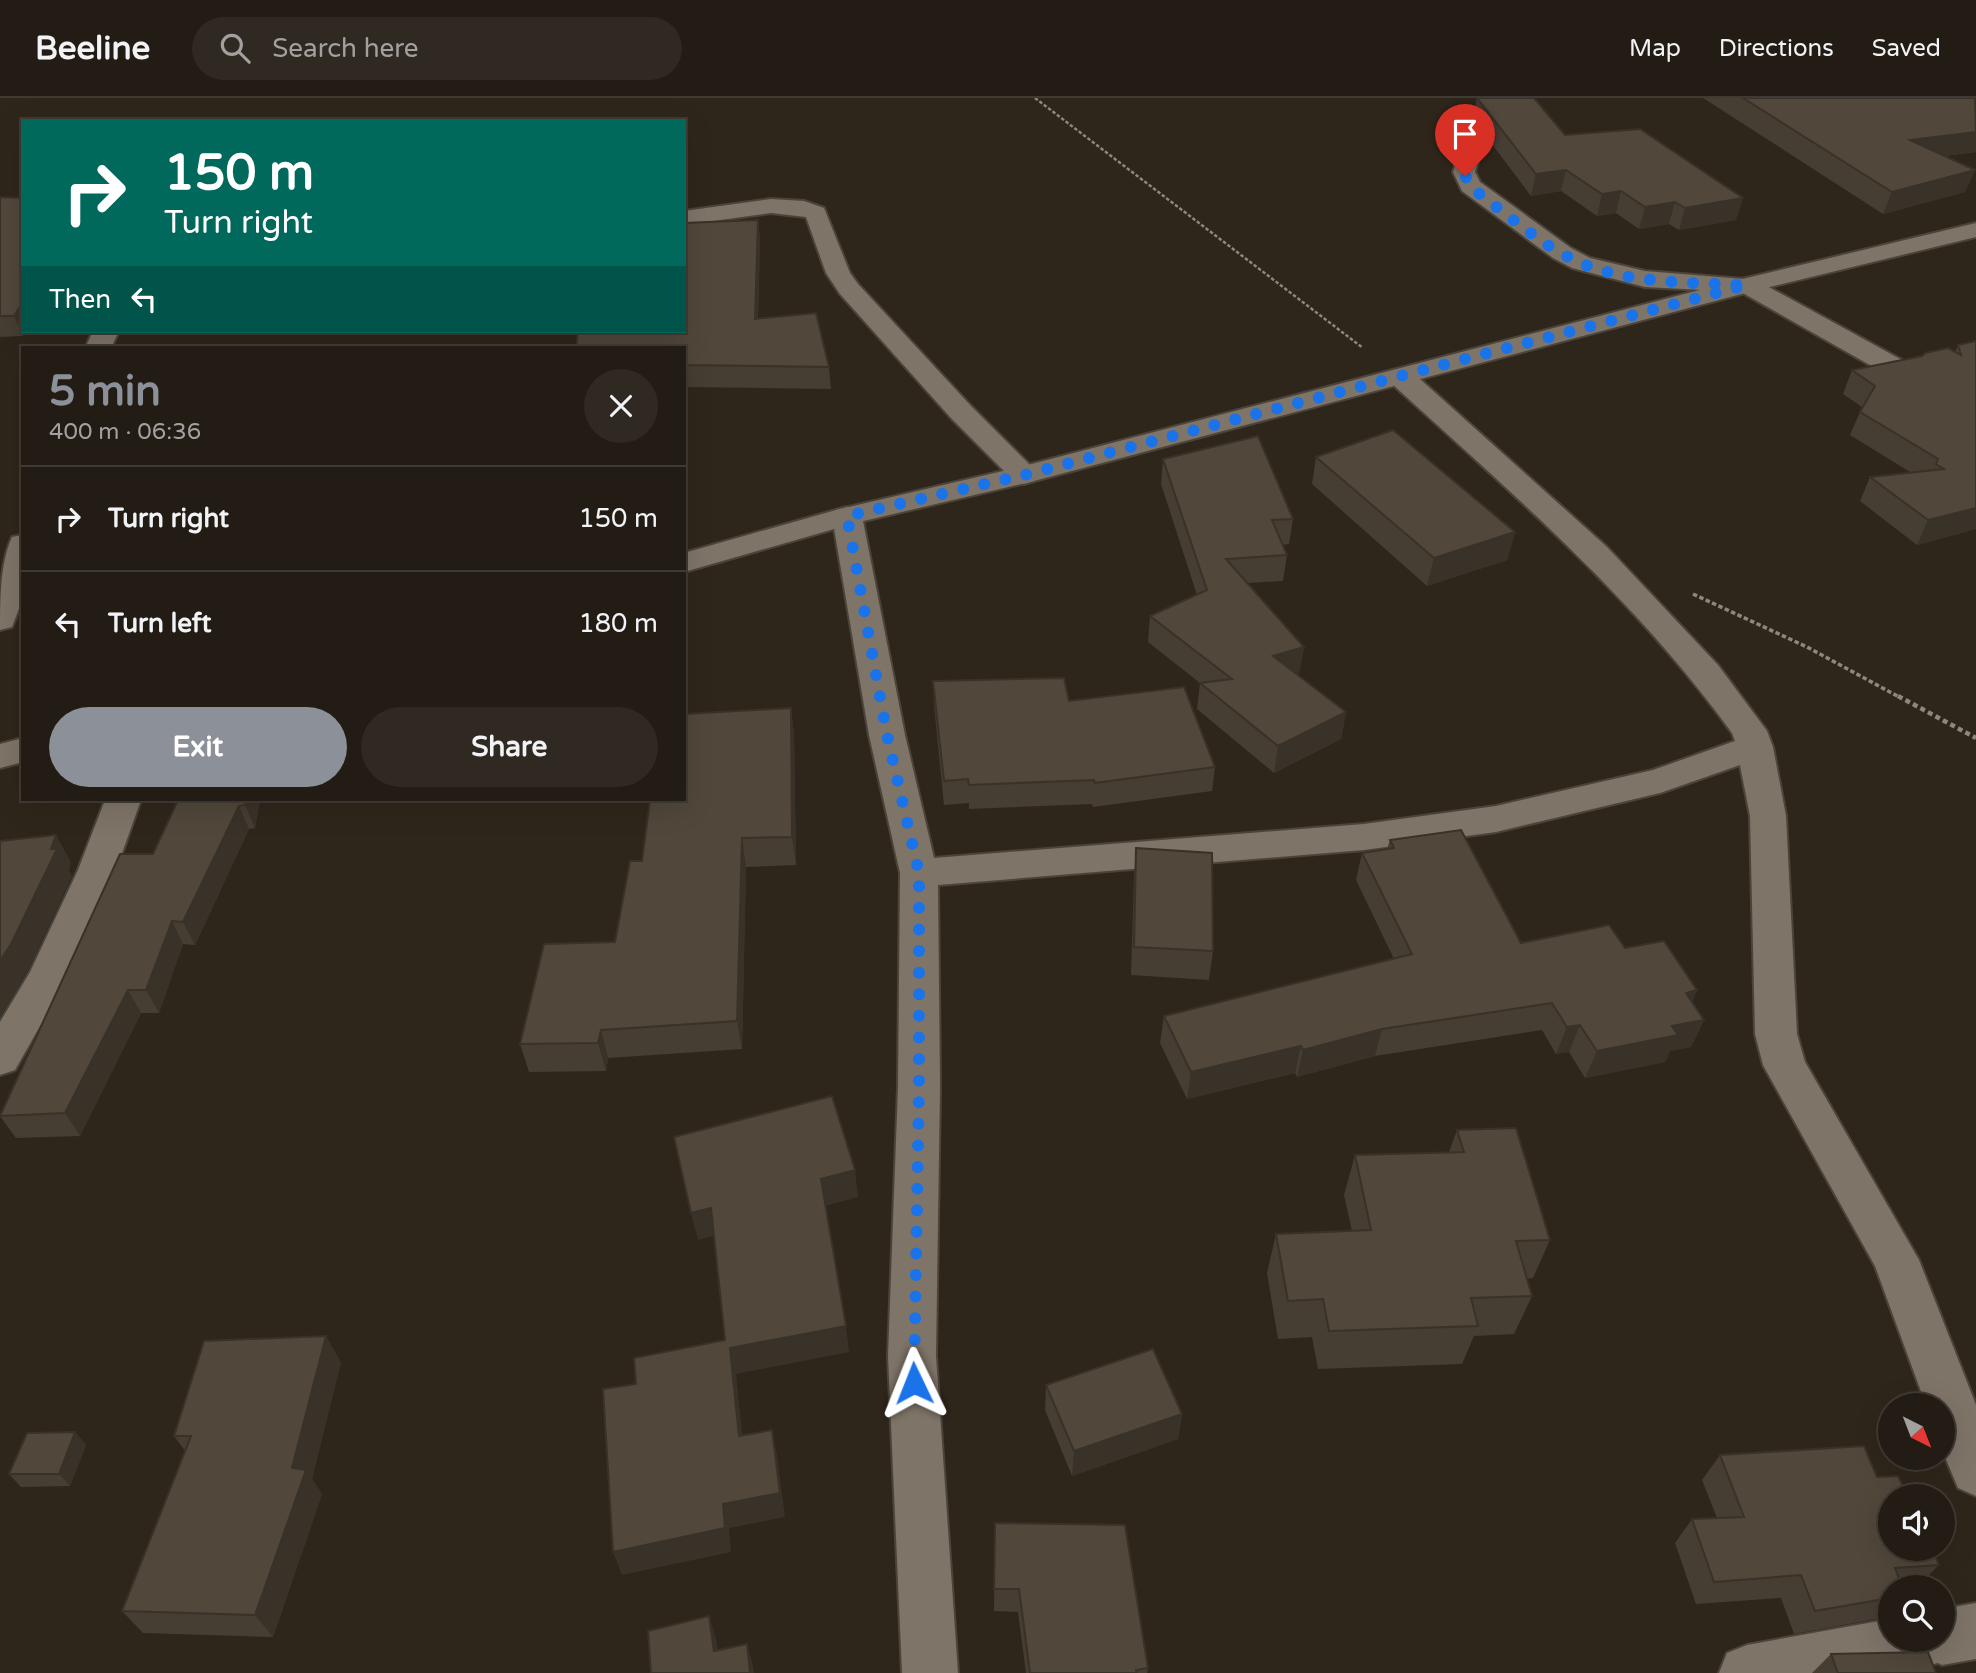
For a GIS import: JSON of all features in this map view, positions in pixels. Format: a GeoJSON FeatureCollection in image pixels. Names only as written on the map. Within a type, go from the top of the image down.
{"type":"FeatureCollection","features":[{"type":"Feature","properties":{"kind":"street"},"geometry":{"type":"LineString","coordinates":[[1466,142],[1469,156],[1464,172],[1470,186],[1562,253],[1581,263],[1645,279],[1747,285],[1900,371]]}},
{"type":"Feature","properties":{"kind":"street"},"geometry":{"type":"LineString","coordinates":[[686,218],[789,206],[809,209],[816,213],[838,272],[849,289],[961,412],[1024,475]]}},
{"type":"Feature","properties":{"kind":"street"},"geometry":{"type":"LineString","coordinates":[[686,562],[847,516],[1024,475],[1747,285],[1976,230]]}},
{"type":"Feature","properties":{"kind":"street"},"geometry":{"type":"LineString","coordinates":[[1401,377],[1596,554],[1706,673],[1740,716],[1755,747],[1768,816],[1776,1034],[1784,1065],[1896,1259],[1976,1471]]}},
{"type":"Feature","properties":{"kind":"street"},"geometry":{"type":"LineString","coordinates":[[847,516],[887,735],[919,873],[919,1087],[912,1356],[930,1673]]}},
{"type":"Feature","properties":{"kind":"street"},"geometry":{"type":"LineString","coordinates":[[0,620],[21,551]]}},
{"type":"Feature","properties":{"kind":"street"},"geometry":{"type":"LineString","coordinates":[[919,873],[1364,837],[1496,819],[1660,781],[1755,747]]}},
{"type":"Feature","properties":{"kind":"street"},"geometry":{"type":"LineString","coordinates":[[0,756],[21,751]]}},
{"type":"Feature","properties":{"kind":"street"},"geometry":{"type":"LineString","coordinates":[[0,1058],[48,977],[97,870],[123,801]]}},
{"type":"Feature","properties":{"kind":"street"},"geometry":{"type":"LineString","coordinates":[[1955,1634],[1976,1630]]}},
{"type":"Feature","properties":{"kind":"street"},"geometry":{"type":"LineString","coordinates":[[1747,1673],[1878,1649]]}},
{"type":"Feature","properties":{"kind":"path"},"geometry":{"type":"LineString","coordinates":[[1035,98],[1401,377]]}},
{"type":"Feature","properties":{"kind":"path"},"geometry":{"type":"LineString","coordinates":[[1683,590],[1807,647],[1976,738]]}},
{"type":"Feature","properties":{"kind":"building"},"geometry":{"type":"Polygon","coordinates":[[[1477,98],[1534,98],[1565,135],[1640,129],[1743,198],[1685,208],[1675,202],[1645,207],[1621,191],[1602,194],[1566,170],[1536,174],[1477,98]]]}},
{"type":"Feature","properties":{"kind":"building"},"geometry":{"type":"Polygon","coordinates":[[[1743,98],[1975,98],[1976,132],[1910,140],[1975,170],[1892,192],[1743,98]]]}},
{"type":"Feature","properties":{"kind":"building"},"geometry":{"type":"Polygon","coordinates":[[[0,197],[21,198],[21,304],[14,316],[0,316],[0,197]]]}},
{"type":"Feature","properties":{"kind":"building"},"geometry":{"type":"Polygon","coordinates":[[[758,220],[755,319],[816,313],[829,367],[686,365],[686,346],[576,346],[578,333],[686,333],[686,223],[758,220]]]}},
{"type":"Feature","properties":{"kind":"building"},"geometry":{"type":"Polygon","coordinates":[[[1976,341],[1976,508],[1928,520],[1870,477],[1944,469],[1936,464],[1938,459],[1860,412],[1875,386],[1852,370],[1948,348],[1961,355],[1958,345],[1976,341]]]}},
{"type":"Feature","properties":{"kind":"building"},"geometry":{"type":"Polygon","coordinates":[[[1393,430],[1515,532],[1434,558],[1316,457],[1393,430]]]}},
{"type":"Feature","properties":{"kind":"building"},"geometry":{"type":"Polygon","coordinates":[[[1258,436],[1293,519],[1272,520],[1287,555],[1226,559],[1304,647],[1273,656],[1346,712],[1278,746],[1200,683],[1232,679],[1150,616],[1207,590],[1163,459],[1258,436]]]}},
{"type":"Feature","properties":{"kind":"building"},"geometry":{"type":"Polygon","coordinates":[[[1064,678],[1069,701],[1184,687],[1215,767],[1095,783],[1094,780],[969,785],[968,779],[944,781],[933,681],[1064,678]]]}},
{"type":"Feature","properties":{"kind":"building"},"geometry":{"type":"Polygon","coordinates":[[[791,708],[792,837],[742,838],[737,1021],[601,1030],[598,1043],[520,1044],[544,944],[615,942],[630,861],[642,861],[650,801],[686,801],[686,714],[791,708]]]}},
{"type":"Feature","properties":{"kind":"building"},"geometry":{"type":"Polygon","coordinates":[[[178,801],[246,801],[245,805],[239,806],[183,922],[172,921],[146,990],[128,990],[65,1113],[0,1116],[120,854],[153,854],[178,801]]]}},
{"type":"Feature","properties":{"kind":"building"},"geometry":{"type":"Polygon","coordinates":[[[1461,830],[1521,943],[1609,925],[1625,948],[1664,941],[1697,990],[1686,993],[1704,1020],[1672,1026],[1678,1035],[1597,1051],[1580,1025],[1567,1027],[1552,1003],[1382,1029],[1303,1050],[1301,1046],[1191,1072],[1164,1016],[1412,954],[1362,853],[1394,848],[1390,840],[1461,830]]]}},
{"type":"Feature","properties":{"kind":"building"},"geometry":{"type":"Polygon","coordinates":[[[56,835],[51,849],[57,849],[0,961],[0,841],[56,835]]]}},
{"type":"Feature","properties":{"kind":"building"},"geometry":{"type":"Polygon","coordinates":[[[1136,848],[1212,853],[1213,951],[1134,947],[1136,848]]]}},
{"type":"Feature","properties":{"kind":"building"},"geometry":{"type":"Polygon","coordinates":[[[832,1096],[855,1170],[821,1179],[846,1326],[730,1348],[739,1436],[772,1430],[780,1493],[723,1504],[725,1528],[613,1552],[603,1389],[636,1384],[634,1358],[725,1340],[711,1208],[691,1213],[674,1137],[832,1096]]]}},
{"type":"Feature","properties":{"kind":"building"},"geometry":{"type":"Polygon","coordinates":[[[1516,1128],[1550,1240],[1516,1241],[1532,1296],[1471,1298],[1478,1326],[1329,1331],[1323,1299],[1288,1301],[1276,1234],[1371,1230],[1355,1155],[1464,1152],[1457,1130],[1516,1128]]]}},
{"type":"Feature","properties":{"kind":"building"},"geometry":{"type":"Polygon","coordinates":[[[326,1336],[292,1468],[306,1470],[255,1615],[122,1611],[191,1436],[174,1436],[204,1341],[326,1336]]]}},
{"type":"Feature","properties":{"kind":"building"},"geometry":{"type":"Polygon","coordinates":[[[1153,1349],[1182,1414],[1074,1451],[1046,1385],[1153,1349]]]}},
{"type":"Feature","properties":{"kind":"building"},"geometry":{"type":"Polygon","coordinates":[[[75,1432],[59,1474],[9,1474],[27,1433],[75,1432]]]}},
{"type":"Feature","properties":{"kind":"building"},"geometry":{"type":"Polygon","coordinates":[[[1864,1446],[1877,1477],[1898,1476],[1902,1484],[1878,1484],[1878,1561],[1937,1561],[1939,1565],[1895,1568],[1898,1575],[1878,1575],[1878,1600],[1815,1611],[1801,1575],[1714,1582],[1692,1519],[1744,1517],[1720,1455],[1864,1446]]]}},
{"type":"Feature","properties":{"kind":"building"},"geometry":{"type":"Polygon","coordinates":[[[995,1523],[1125,1525],[1148,1668],[1136,1670],[1137,1673],[1030,1673],[1019,1589],[994,1589],[995,1523]]]}},
{"type":"Feature","properties":{"kind":"building"},"geometry":{"type":"Polygon","coordinates":[[[709,1616],[714,1651],[747,1644],[750,1673],[651,1673],[648,1631],[709,1616]]]}},
{"type":"Feature","properties":{"kind":"building"},"geometry":{"type":"Polygon","coordinates":[[[1928,1652],[1936,1673],[1838,1673],[1831,1654],[1928,1652]]]}},
{"type":"Feature","properties":{"kind":"route"},"geometry":{"type":"LineString","coordinates":[[914,1383],[912,1356],[919,1087],[919,873],[887,735],[847,516],[1024,475],[1747,285],[1645,279],[1581,263],[1562,253],[1474,190],[1465,176]]}}]}
